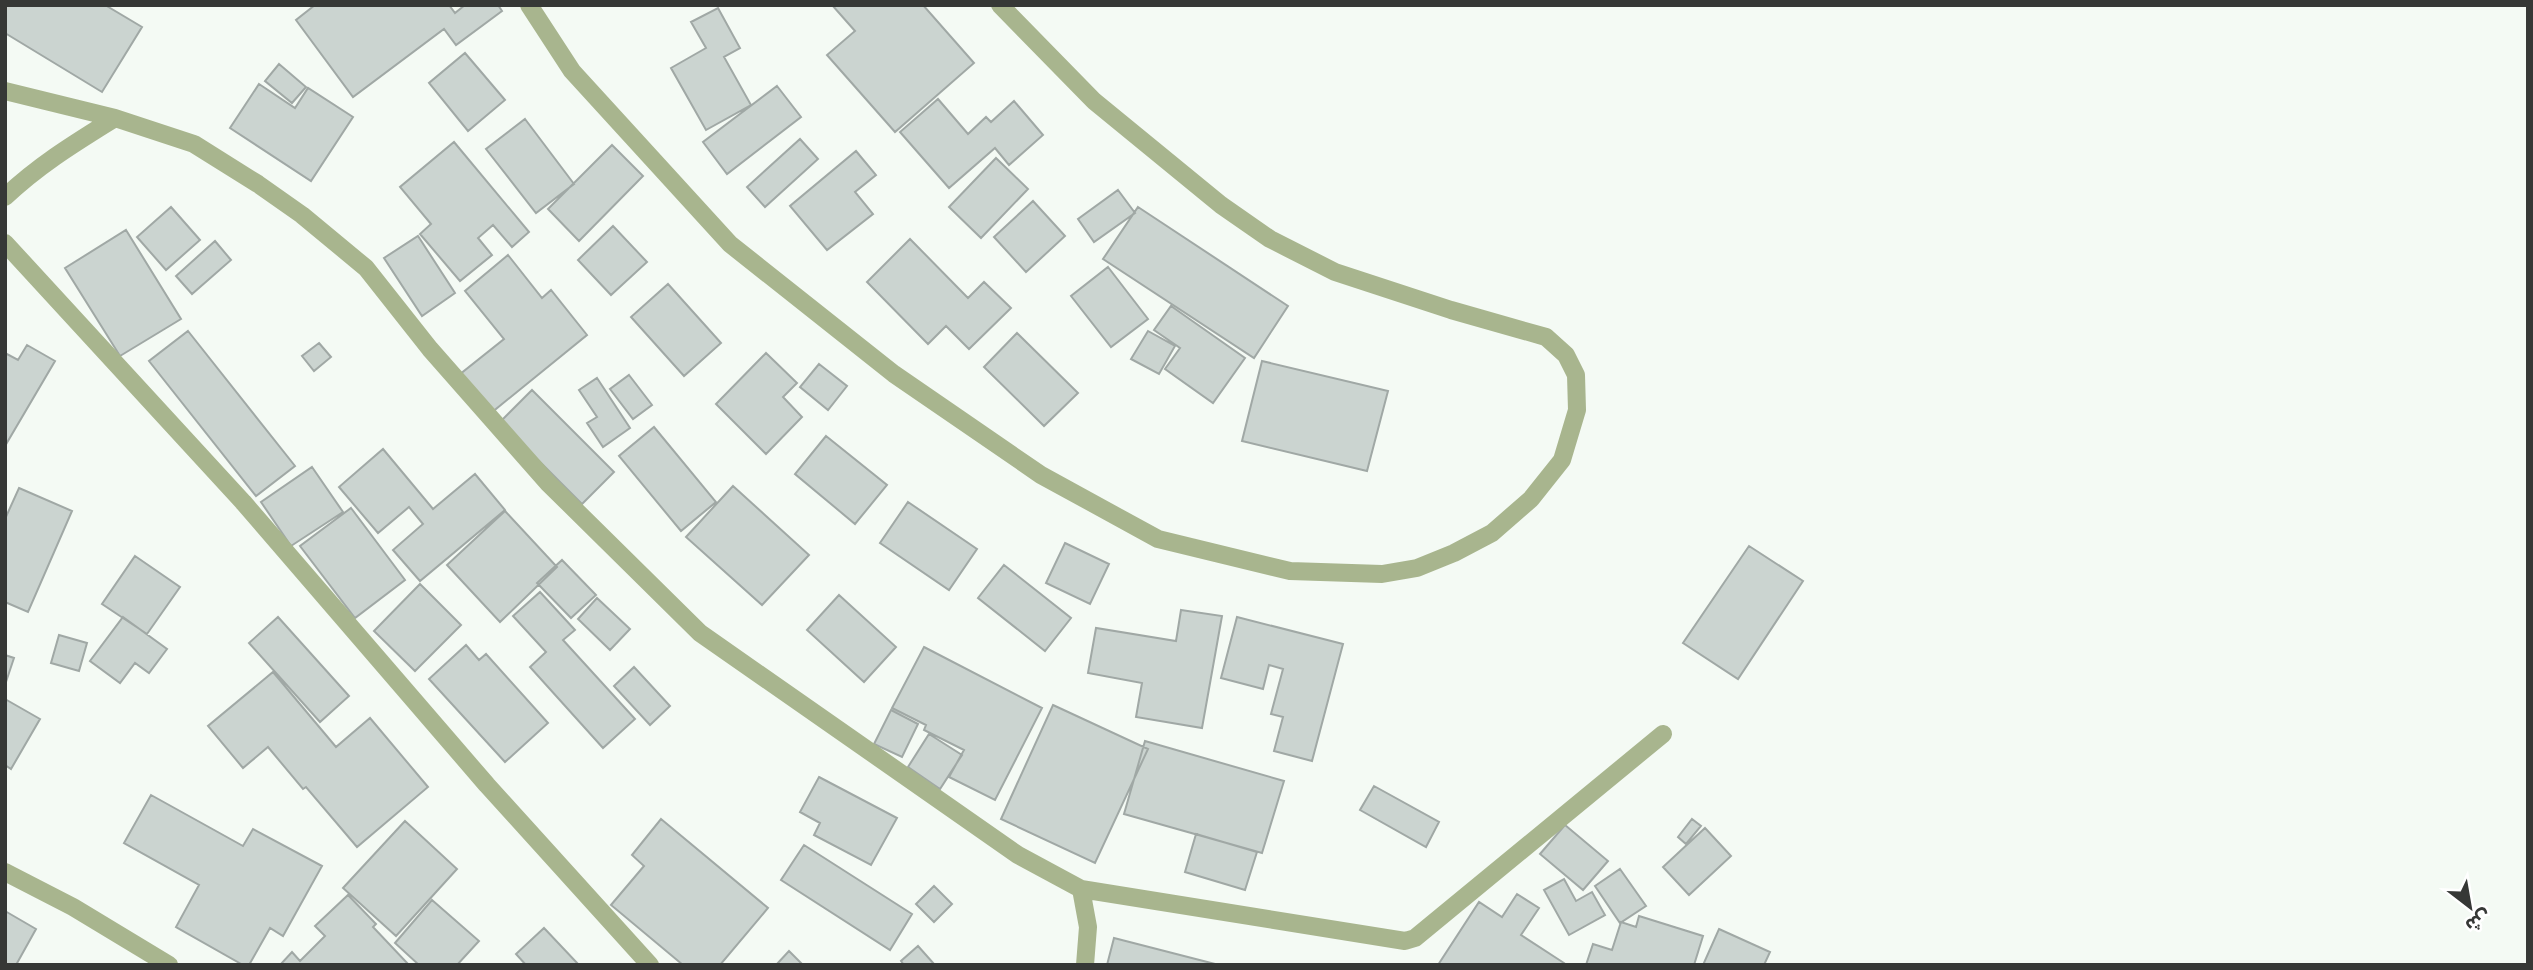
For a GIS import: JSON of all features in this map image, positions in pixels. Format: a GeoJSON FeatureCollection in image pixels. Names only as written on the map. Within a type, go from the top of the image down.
{"type":"FeatureCollection","features":[{"type":"Feature","properties":{"kind":"street"},"geometry":{"type":"LineString","coordinates":[[529,5],[572,71],[730,244],[894,374],[1041,475],[1158,539],[1290,571],[1382,574],[1417,568],[1454,553],[1492,533],[1531,499],[1562,460],[1577,410],[1576,375],[1566,355],[1546,337],[1451,310],[1335,272],[1270,239],[1221,205],[1094,101],[1000,5]]}},
{"type":"Feature","properties":{"kind":"street"},"geometry":{"type":"LineString","coordinates":[[5,92],[115,118],[194,144],[302,215],[366,268],[430,349],[548,483],[700,633],[1018,855],[1081,889],[1405,941],[1415,938],[1663,733]]}},
{"type":"Feature","properties":{"kind":"street"},"geometry":{"type":"LineString","coordinates":[[5,197],[32,172],[62,150],[115,118]]}},
{"type":"Feature","properties":{"kind":"street"},"geometry":{"type":"LineString","coordinates":[[5,243],[243,502],[487,785],[650,965]]}},
{"type":"Feature","properties":{"kind":"street"},"geometry":{"type":"LineString","coordinates":[[5,872],[73,907],[169,965]]}},
{"type":"Feature","properties":{"kind":"street"},"geometry":{"type":"LineString","coordinates":[[1081,889],[1088,927],[1085,965]]}},
{"type":"Feature","properties":{"kind":"building"},"geometry":{"type":"Polygon","coordinates":[[[5,5],[105,5],[142,27],[102,92],[5,33],[5,5]]]}},
{"type":"Feature","properties":{"kind":"building"},"geometry":{"type":"Polygon","coordinates":[[[315,5],[449,5],[455,13],[465,5],[498,5],[502,11],[456,45],[444,29],[353,97],[296,20],[315,5]]]}},
{"type":"Feature","properties":{"kind":"building"},"geometry":{"type":"Polygon","coordinates":[[[832,5],[923,5],[974,63],[895,132],[827,55],[855,31],[832,5]]]}},
{"type":"Feature","properties":{"kind":"building"},"geometry":{"type":"Polygon","coordinates":[[[718,8],[740,48],[724,57],[751,105],[706,130],[671,68],[706,48],[691,22],[718,8]]]}},
{"type":"Feature","properties":{"kind":"building"},"geometry":{"type":"Polygon","coordinates":[[[465,53],[505,100],[468,131],[429,83],[465,53]]]}},
{"type":"Feature","properties":{"kind":"building"},"geometry":{"type":"Polygon","coordinates":[[[279,64],[306,87],[292,103],[265,81],[279,64]]]}},
{"type":"Feature","properties":{"kind":"building"},"geometry":{"type":"Polygon","coordinates":[[[259,84],[295,108],[308,88],[353,117],[311,181],[230,128],[259,84]]]}},
{"type":"Feature","properties":{"kind":"building"},"geometry":{"type":"Polygon","coordinates":[[[777,86],[801,117],[727,174],[703,142],[777,86]]]}},
{"type":"Feature","properties":{"kind":"building"},"geometry":{"type":"Polygon","coordinates":[[[938,99],[968,134],[986,117],[991,122],[1014,101],[1043,135],[1009,165],[995,148],[949,188],[900,132],[938,99]]]}},
{"type":"Feature","properties":{"kind":"building"},"geometry":{"type":"Polygon","coordinates":[[[525,119],[574,184],[536,213],[486,149],[525,119]]]}},
{"type":"Feature","properties":{"kind":"building"},"geometry":{"type":"Polygon","coordinates":[[[800,139],[818,159],[765,207],[747,187],[800,139]]]}},
{"type":"Feature","properties":{"kind":"building"},"geometry":{"type":"Polygon","coordinates":[[[454,142],[529,232],[512,247],[493,225],[478,238],[492,255],[460,281],[420,234],[431,224],[400,187],[454,142]]]}},
{"type":"Feature","properties":{"kind":"building"},"geometry":{"type":"Polygon","coordinates":[[[612,145],[643,176],[579,241],[548,209],[612,145]]]}},
{"type":"Feature","properties":{"kind":"building"},"geometry":{"type":"Polygon","coordinates":[[[856,151],[876,175],[855,192],[873,214],[827,250],[790,206],[856,151]]]}},
{"type":"Feature","properties":{"kind":"building"},"geometry":{"type":"Polygon","coordinates":[[[996,158],[1028,189],[981,238],[949,207],[996,158]]]}},
{"type":"Feature","properties":{"kind":"building"},"geometry":{"type":"Polygon","coordinates":[[[1118,190],[1135,213],[1094,242],[1078,219],[1118,190]]]}},
{"type":"Feature","properties":{"kind":"building"},"geometry":{"type":"Polygon","coordinates":[[[1033,201],[1065,236],[1026,272],[994,237],[1033,201]]]}},
{"type":"Feature","properties":{"kind":"building"},"geometry":{"type":"Polygon","coordinates":[[[171,207],[200,240],[166,270],[137,237],[171,207]]]}},
{"type":"Feature","properties":{"kind":"building"},"geometry":{"type":"Polygon","coordinates":[[[1138,207],[1288,306],[1254,358],[1103,259],[1138,207]]]}},
{"type":"Feature","properties":{"kind":"building"},"geometry":{"type":"Polygon","coordinates":[[[613,226],[647,262],[611,295],[578,260],[613,226]]]}},
{"type":"Feature","properties":{"kind":"building"},"geometry":{"type":"Polygon","coordinates":[[[126,230],[181,319],[120,356],[65,268],[126,230]]]}},
{"type":"Feature","properties":{"kind":"building"},"geometry":{"type":"Polygon","coordinates":[[[418,236],[455,293],[422,316],[384,258],[418,236]]]}},
{"type":"Feature","properties":{"kind":"building"},"geometry":{"type":"Polygon","coordinates":[[[910,239],[968,298],[984,282],[1011,308],[969,349],[946,326],[928,344],[867,282],[910,239]]]}},
{"type":"Feature","properties":{"kind":"building"},"geometry":{"type":"Polygon","coordinates":[[[215,241],[231,260],[192,294],[176,276],[215,241]]]}},
{"type":"Feature","properties":{"kind":"building"},"geometry":{"type":"Polygon","coordinates":[[[508,255],[542,298],[551,290],[587,335],[491,413],[459,375],[504,339],[465,291],[508,255]]]}},
{"type":"Feature","properties":{"kind":"building"},"geometry":{"type":"Polygon","coordinates":[[[1108,267],[1148,319],[1111,347],[1071,296],[1108,267]]]}},
{"type":"Feature","properties":{"kind":"building"},"geometry":{"type":"Polygon","coordinates":[[[668,284],[721,343],[684,376],[631,317],[668,284]]]}},
{"type":"Feature","properties":{"kind":"building"},"geometry":{"type":"Polygon","coordinates":[[[1171,306],[1245,358],[1213,403],[1165,369],[1180,348],[1154,330],[1171,306]]]}},
{"type":"Feature","properties":{"kind":"building"},"geometry":{"type":"Polygon","coordinates":[[[188,331],[295,466],[256,496],[149,361],[188,331]]]}},
{"type":"Feature","properties":{"kind":"building"},"geometry":{"type":"Polygon","coordinates":[[[1148,331],[1175,346],[1159,374],[1131,359],[1148,331]]]}},
{"type":"Feature","properties":{"kind":"building"},"geometry":{"type":"Polygon","coordinates":[[[1017,333],[1078,393],[1044,426],[984,367],[1017,333]]]}},
{"type":"Feature","properties":{"kind":"building"},"geometry":{"type":"Polygon","coordinates":[[[319,343],[331,357],[314,371],[302,356],[319,343]]]}},
{"type":"Feature","properties":{"kind":"building"},"geometry":{"type":"Polygon","coordinates":[[[27,345],[55,361],[5,446],[5,353],[18,360],[27,345]]]}},
{"type":"Feature","properties":{"kind":"building"},"geometry":{"type":"Polygon","coordinates":[[[766,353],[797,383],[783,397],[802,417],[766,454],[716,404],[766,353]]]}},
{"type":"Feature","properties":{"kind":"building"},"geometry":{"type":"Polygon","coordinates":[[[1262,361],[1388,391],[1367,471],[1242,441],[1262,361]]]}},
{"type":"Feature","properties":{"kind":"building"},"geometry":{"type":"Polygon","coordinates":[[[819,364],[847,386],[828,410],[800,387],[819,364]]]}},
{"type":"Feature","properties":{"kind":"building"},"geometry":{"type":"Polygon","coordinates":[[[629,375],[652,405],[633,419],[610,389],[629,375]]]}},
{"type":"Feature","properties":{"kind":"building"},"geometry":{"type":"Polygon","coordinates":[[[597,378],[630,428],[603,447],[587,423],[597,417],[579,390],[597,378]]]}},
{"type":"Feature","properties":{"kind":"building"},"geometry":{"type":"Polygon","coordinates":[[[532,390],[614,472],[582,504],[500,422],[532,390]]]}},
{"type":"Feature","properties":{"kind":"building"},"geometry":{"type":"Polygon","coordinates":[[[654,427],[716,502],[681,531],[619,456],[654,427]]]}},
{"type":"Feature","properties":{"kind":"building"},"geometry":{"type":"Polygon","coordinates":[[[826,436],[887,485],[855,524],[795,474],[826,436]]]}},
{"type":"Feature","properties":{"kind":"building"},"geometry":{"type":"Polygon","coordinates":[[[383,449],[433,509],[475,474],[505,510],[420,581],[393,550],[423,524],[409,507],[378,533],[339,487],[383,449]]]}},
{"type":"Feature","properties":{"kind":"building"},"geometry":{"type":"Polygon","coordinates":[[[312,467],[343,512],[291,546],[261,502],[312,467]]]}},
{"type":"Feature","properties":{"kind":"building"},"geometry":{"type":"Polygon","coordinates":[[[733,486],[809,555],[762,605],[686,537],[733,486]]]}},
{"type":"Feature","properties":{"kind":"building"},"geometry":{"type":"Polygon","coordinates":[[[19,488],[72,511],[28,612],[5,602],[5,519],[19,488]]]}},
{"type":"Feature","properties":{"kind":"building"},"geometry":{"type":"Polygon","coordinates":[[[908,502],[977,549],[949,590],[880,543],[908,502]]]}},
{"type":"Feature","properties":{"kind":"building"},"geometry":{"type":"Polygon","coordinates":[[[351,508],[405,580],[355,618],[300,546],[351,508]]]}},
{"type":"Feature","properties":{"kind":"building"},"geometry":{"type":"Polygon","coordinates":[[[505,511],[557,567],[500,622],[447,565],[505,511]]]}},
{"type":"Feature","properties":{"kind":"building"},"geometry":{"type":"Polygon","coordinates":[[[1065,543],[1109,564],[1090,604],[1046,583],[1065,543]]]}},
{"type":"Feature","properties":{"kind":"building"},"geometry":{"type":"Polygon","coordinates":[[[1749,546],[1803,581],[1738,679],[1683,643],[1749,546]]]}},
{"type":"Feature","properties":{"kind":"building"},"geometry":{"type":"Polygon","coordinates":[[[135,556],[180,587],[147,634],[102,604],[135,556]]]}},
{"type":"Feature","properties":{"kind":"building"},"geometry":{"type":"Polygon","coordinates":[[[562,560],[596,595],[571,618],[537,583],[562,560]]]}},
{"type":"Feature","properties":{"kind":"building"},"geometry":{"type":"Polygon","coordinates":[[[1004,565],[1071,618],[1045,651],[978,598],[1004,565]]]}},
{"type":"Feature","properties":{"kind":"building"},"geometry":{"type":"Polygon","coordinates":[[[420,584],[461,625],[415,671],[374,631],[420,584]]]}},
{"type":"Feature","properties":{"kind":"building"},"geometry":{"type":"Polygon","coordinates":[[[540,592],[575,630],[563,640],[635,719],[603,748],[530,667],[546,652],[513,616],[540,592]]]}},
{"type":"Feature","properties":{"kind":"building"},"geometry":{"type":"Polygon","coordinates":[[[839,595],[896,647],[864,682],[807,630],[839,595]]]}},
{"type":"Feature","properties":{"kind":"building"},"geometry":{"type":"Polygon","coordinates":[[[597,598],[630,629],[610,650],[578,619],[597,598]]]}},
{"type":"Feature","properties":{"kind":"building"},"geometry":{"type":"Polygon","coordinates":[[[1181,610],[1222,616],[1202,728],[1136,717],[1142,683],[1088,673],[1096,628],[1176,641],[1181,610]]]}},
{"type":"Feature","properties":{"kind":"building"},"geometry":{"type":"Polygon","coordinates":[[[123,617],[167,649],[149,673],[135,663],[120,683],[90,661],[123,617]]]}},
{"type":"Feature","properties":{"kind":"building"},"geometry":{"type":"Polygon","coordinates":[[[278,617],[349,696],[320,722],[249,643],[278,617]]]}},
{"type":"Feature","properties":{"kind":"building"},"geometry":{"type":"Polygon","coordinates":[[[1237,617],[1343,644],[1312,761],[1274,751],[1283,717],[1271,714],[1283,669],[1269,665],[1263,689],[1221,678],[1237,617]]]}},
{"type":"Feature","properties":{"kind":"building"},"geometry":{"type":"Polygon","coordinates":[[[59,635],[87,643],[79,671],[51,663],[59,635]]]}},
{"type":"Feature","properties":{"kind":"building"},"geometry":{"type":"Polygon","coordinates":[[[466,645],[479,660],[486,654],[548,723],[505,762],[429,679],[466,645]]]}},
{"type":"Feature","properties":{"kind":"building"},"geometry":{"type":"Polygon","coordinates":[[[924,647],[1042,708],[995,800],[949,777],[964,750],[924,730],[926,725],[892,708],[924,647]]]}},
{"type":"Feature","properties":{"kind":"building"},"geometry":{"type":"Polygon","coordinates":[[[5,655],[14,658],[5,685],[5,655]]]}},
{"type":"Feature","properties":{"kind":"building"},"geometry":{"type":"Polygon","coordinates":[[[634,667],[670,706],[650,725],[614,686],[634,667]]]}},
{"type":"Feature","properties":{"kind":"building"},"geometry":{"type":"Polygon","coordinates":[[[273,672],[336,747],[370,718],[428,787],[357,847],[268,747],[243,768],[208,726],[273,672]]]}},
{"type":"Feature","properties":{"kind":"building"},"geometry":{"type":"Polygon","coordinates":[[[5,699],[40,719],[11,769],[5,765],[5,699]]]}},
{"type":"Feature","properties":{"kind":"building"},"geometry":{"type":"Polygon","coordinates":[[[1053,705],[1148,749],[1095,863],[1001,819],[1053,705]]]}},
{"type":"Feature","properties":{"kind":"building"},"geometry":{"type":"Polygon","coordinates":[[[891,710],[918,724],[902,757],[874,744],[891,710]]]}},
{"type":"Feature","properties":{"kind":"building"},"geometry":{"type":"Polygon","coordinates":[[[929,734],[962,755],[940,789],[908,767],[929,734]]]}},
{"type":"Feature","properties":{"kind":"building"},"geometry":{"type":"Polygon","coordinates":[[[1145,741],[1284,781],[1262,853],[1124,814],[1145,741]]]}},
{"type":"Feature","properties":{"kind":"building"},"geometry":{"type":"Polygon","coordinates":[[[819,777],[897,818],[871,865],[814,835],[820,823],[800,812],[819,777]]]}},
{"type":"Feature","properties":{"kind":"building"},"geometry":{"type":"Polygon","coordinates":[[[1374,786],[1439,822],[1426,847],[1360,810],[1374,786]]]}},
{"type":"Feature","properties":{"kind":"building"},"geometry":{"type":"Polygon","coordinates":[[[151,795],[243,846],[253,829],[322,866],[283,936],[270,928],[249,965],[243,965],[176,927],[199,885],[124,843],[151,795]]]}},
{"type":"Feature","properties":{"kind":"building"},"geometry":{"type":"Polygon","coordinates":[[[661,819],[768,908],[720,965],[683,965],[611,905],[644,866],[632,855],[661,819]]]}},
{"type":"Feature","properties":{"kind":"building"},"geometry":{"type":"Polygon","coordinates":[[[1692,819],[1701,826],[1686,844],[1678,837],[1692,819]]]}},
{"type":"Feature","properties":{"kind":"building"},"geometry":{"type":"Polygon","coordinates":[[[405,821],[457,869],[396,936],[343,888],[405,821]]]}},
{"type":"Feature","properties":{"kind":"building"},"geometry":{"type":"Polygon","coordinates":[[[1565,825],[1608,861],[1583,890],[1540,854],[1565,825]]]}},
{"type":"Feature","properties":{"kind":"building"},"geometry":{"type":"Polygon","coordinates":[[[1705,828],[1731,856],[1689,895],[1663,867],[1705,828]]]}},
{"type":"Feature","properties":{"kind":"building"},"geometry":{"type":"Polygon","coordinates":[[[1196,834],[1257,852],[1245,890],[1185,872],[1196,834]]]}},
{"type":"Feature","properties":{"kind":"building"},"geometry":{"type":"Polygon","coordinates":[[[804,845],[912,914],[890,950],[781,880],[804,845]]]}},
{"type":"Feature","properties":{"kind":"building"},"geometry":{"type":"Polygon","coordinates":[[[1620,869],[1646,906],[1620,923],[1595,886],[1620,869]]]}},
{"type":"Feature","properties":{"kind":"building"},"geometry":{"type":"Polygon","coordinates":[[[1564,879],[1576,901],[1592,892],[1605,915],[1569,935],[1544,890],[1564,879]]]}},
{"type":"Feature","properties":{"kind":"building"},"geometry":{"type":"Polygon","coordinates":[[[934,886],[952,904],[934,922],[916,904],[934,886]]]}},
{"type":"Feature","properties":{"kind":"building"},"geometry":{"type":"Polygon","coordinates":[[[1517,894],[1539,908],[1521,935],[1564,963],[1563,965],[1438,965],[1479,902],[1502,917],[1517,894]]]}},
{"type":"Feature","properties":{"kind":"building"},"geometry":{"type":"Polygon","coordinates":[[[348,895],[376,924],[373,927],[409,965],[280,965],[292,952],[300,961],[325,936],[315,926],[348,895]]]}},
{"type":"Feature","properties":{"kind":"building"},"geometry":{"type":"Polygon","coordinates":[[[432,900],[479,941],[457,965],[419,965],[395,943],[432,900]]]}},
{"type":"Feature","properties":{"kind":"building"},"geometry":{"type":"Polygon","coordinates":[[[5,911],[36,929],[16,965],[5,965],[5,911]]]}},
{"type":"Feature","properties":{"kind":"building"},"geometry":{"type":"Polygon","coordinates":[[[1639,916],[1703,936],[1694,965],[1586,965],[1593,944],[1612,950],[1621,922],[1636,927],[1639,916]]]}},
{"type":"Feature","properties":{"kind":"building"},"geometry":{"type":"Polygon","coordinates":[[[544,928],[579,965],[526,965],[516,954],[544,928]]]}},
{"type":"Feature","properties":{"kind":"building"},"geometry":{"type":"Polygon","coordinates":[[[1719,929],[1770,952],[1764,965],[1703,965],[1719,929]]]}},
{"type":"Feature","properties":{"kind":"building"},"geometry":{"type":"Polygon","coordinates":[[[1114,938],[1219,965],[1107,965],[1114,938]]]}},
{"type":"Feature","properties":{"kind":"building"},"geometry":{"type":"Polygon","coordinates":[[[918,946],[933,965],[904,965],[901,961],[918,946]]]}},
{"type":"Feature","properties":{"kind":"building"},"geometry":{"type":"Polygon","coordinates":[[[789,951],[803,965],[776,965],[789,951]]]}}]}
